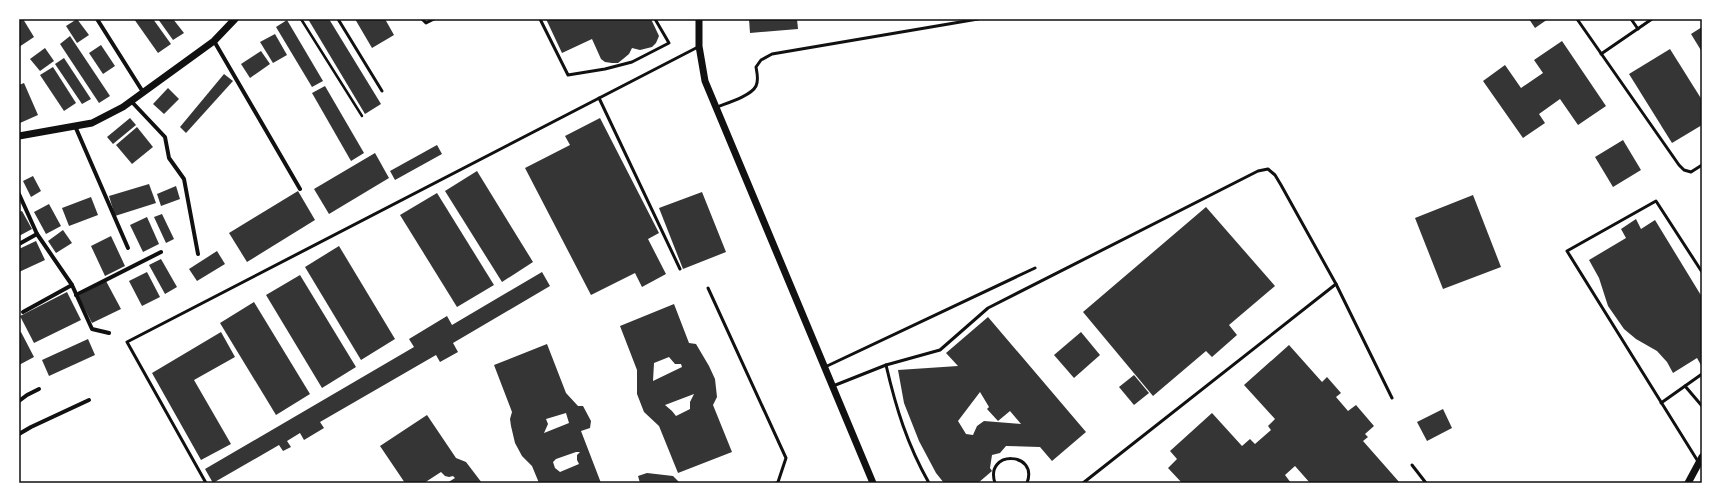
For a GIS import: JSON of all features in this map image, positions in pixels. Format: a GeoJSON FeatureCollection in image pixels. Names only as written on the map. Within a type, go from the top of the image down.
{"type":"FeatureCollection","features":[{"type":"Feature","properties":{"kind":"street"},"geometry":{"type":"LineString","coordinates":[[97,19],[143,92]]}},
{"type":"Feature","properties":{"kind":"street"},"geometry":{"type":"LineString","coordinates":[[19,136],[92,123],[131,101],[214,42],[235,19]]}},
{"type":"Feature","properties":{"kind":"street"},"geometry":{"type":"LineString","coordinates":[[699,19],[699,46],[705,81],[826,367],[873,483]]}},
{"type":"Feature","properties":{"kind":"street"},"geometry":{"type":"LineString","coordinates":[[214,42],[300,189]]}},
{"type":"Feature","properties":{"kind":"street"},"geometry":{"type":"LineString","coordinates":[[131,101],[165,138],[169,158],[184,179],[198,254]]}},
{"type":"Feature","properties":{"kind":"street"},"geometry":{"type":"LineString","coordinates":[[75,126],[128,248]]}},
{"type":"Feature","properties":{"kind":"street"},"geometry":{"type":"LineString","coordinates":[[19,194],[37,234],[72,284],[92,329],[109,333]]}},
{"type":"Feature","properties":{"kind":"street"},"geometry":{"type":"LineString","coordinates":[[19,244],[37,234]]}},
{"type":"Feature","properties":{"kind":"street"},"geometry":{"type":"LineString","coordinates":[[76,295],[161,252]]}},
{"type":"Feature","properties":{"kind":"street"},"geometry":{"type":"LineString","coordinates":[[23,312],[72,284]]}},
{"type":"Feature","properties":{"kind":"street"},"geometry":{"type":"LineString","coordinates":[[19,401],[39,389]]}},
{"type":"Feature","properties":{"kind":"street"},"geometry":{"type":"LineString","coordinates":[[19,434],[31,426],[89,400]]}},
{"type":"Feature","properties":{"kind":"street"},"geometry":{"type":"LineString","coordinates":[[1688,483],[1700,460]]}},
{"type":"Feature","properties":{"kind":"lane"},"geometry":{"type":"LineString","coordinates":[[338,19],[382,91]]}},
{"type":"Feature","properties":{"kind":"lane"},"geometry":{"type":"LineString","coordinates":[[422,19],[426,23],[434,19]]}},
{"type":"Feature","properties":{"kind":"lane"},"geometry":{"type":"LineString","coordinates":[[540,19],[568,75],[605,69],[632,62],[669,43],[655,19]]}},
{"type":"Feature","properties":{"kind":"lane"},"geometry":{"type":"LineString","coordinates":[[717,107],[744,96],[756,87],[758,78],[756,67],[761,60],[772,54],[978,19]]}},
{"type":"Feature","properties":{"kind":"lane"},"geometry":{"type":"LineString","coordinates":[[1577,19],[1679,166],[1684,170],[1691,172],[1702,165]]}},
{"type":"Feature","properties":{"kind":"lane"},"geometry":{"type":"LineString","coordinates":[[1631,19],[1638,29]]}},
{"type":"Feature","properties":{"kind":"lane"},"geometry":{"type":"LineString","coordinates":[[1601,54],[1652,19]]}},
{"type":"Feature","properties":{"kind":"lane"},"geometry":{"type":"LineString","coordinates":[[206,483],[127,342],[699,46]]}},
{"type":"Feature","properties":{"kind":"lane"},"geometry":{"type":"LineString","coordinates":[[599,98],[680,270]]}},
{"type":"Feature","properties":{"kind":"lane"},"geometry":{"type":"LineString","coordinates":[[833,386],[886,365],[940,350],[988,308],[1258,171],[1268,169],[1275,175],[1336,284],[1392,398]]}},
{"type":"Feature","properties":{"kind":"lane"},"geometry":{"type":"LineString","coordinates":[[1700,460],[1661,403],[1567,251],[1656,201],[1702,272]]}},
{"type":"Feature","properties":{"kind":"lane"},"geometry":{"type":"LineString","coordinates":[[826,367],[1036,268]]}},
{"type":"Feature","properties":{"kind":"lane"},"geometry":{"type":"LineString","coordinates":[[1083,483],[1336,284]]}},
{"type":"Feature","properties":{"kind":"lane"},"geometry":{"type":"LineString","coordinates":[[708,288],[786,458],[778,482],[776,483]]}},
{"type":"Feature","properties":{"kind":"lane"},"geometry":{"type":"LineString","coordinates":[[886,365],[896,408],[914,458],[929,483]]}},
{"type":"Feature","properties":{"kind":"lane"},"geometry":{"type":"LineString","coordinates":[[1661,403],[1702,374]]}},
{"type":"Feature","properties":{"kind":"lane"},"geometry":{"type":"LineString","coordinates":[[1685,386],[1702,406]]}},
{"type":"Feature","properties":{"kind":"lane"},"geometry":{"type":"LineString","coordinates":[[995,483],[994,471],[998,464],[1010,458],[1016,459],[1026,467],[1029,473],[1027,483]]}},
{"type":"Feature","properties":{"kind":"lane"},"geometry":{"type":"LineString","coordinates":[[1412,465],[1426,483]]}},
{"type":"Feature","properties":{"kind":"path"},"geometry":{"type":"LineString","coordinates":[[301,19],[362,116]]}},
{"type":"Feature","properties":{"kind":"building"},"geometry":{"type":"Polygon","coordinates":[[[19,19],[23,19],[34,37],[19,47],[19,19]]]}},
{"type":"Feature","properties":{"kind":"building"},"geometry":{"type":"Polygon","coordinates":[[[77,19],[89,35],[77,43],[66,26],[77,19]]]}},
{"type":"Feature","properties":{"kind":"building"},"geometry":{"type":"Polygon","coordinates":[[[134,19],[153,19],[171,44],[158,53],[134,19]]]}},
{"type":"Feature","properties":{"kind":"building"},"geometry":{"type":"Polygon","coordinates":[[[158,19],[173,19],[184,33],[173,40],[158,19]]]}},
{"type":"Feature","properties":{"kind":"building"},"geometry":{"type":"Polygon","coordinates":[[[308,19],[329,19],[381,104],[365,114],[308,19]]]}},
{"type":"Feature","properties":{"kind":"building"},"geometry":{"type":"Polygon","coordinates":[[[355,19],[385,19],[394,35],[372,48],[355,19]]]}},
{"type":"Feature","properties":{"kind":"building"},"geometry":{"type":"Polygon","coordinates":[[[546,19],[651,19],[659,36],[656,43],[652,47],[640,50],[632,48],[629,54],[618,63],[605,62],[601,59],[592,39],[562,53],[546,19]]]}},
{"type":"Feature","properties":{"kind":"building"},"geometry":{"type":"Polygon","coordinates":[[[749,19],[797,19],[798,29],[750,33],[749,19]]]}},
{"type":"Feature","properties":{"kind":"building"},"geometry":{"type":"Polygon","coordinates":[[[1529,19],[1548,19],[1535,28],[1529,19]]]}},
{"type":"Feature","properties":{"kind":"building"},"geometry":{"type":"Polygon","coordinates":[[[287,20],[323,81],[312,87],[276,27],[287,20]]]}},
{"type":"Feature","properties":{"kind":"building"},"geometry":{"type":"Polygon","coordinates":[[[1702,27],[1702,52],[1691,34],[1702,27]]]}},
{"type":"Feature","properties":{"kind":"building"},"geometry":{"type":"Polygon","coordinates":[[[275,34],[287,55],[273,63],[260,42],[275,34]]]}},
{"type":"Feature","properties":{"kind":"building"},"geometry":{"type":"Polygon","coordinates":[[[70,36],[110,96],[99,103],[60,44],[70,36]]]}},
{"type":"Feature","properties":{"kind":"building"},"geometry":{"type":"Polygon","coordinates":[[[1562,41],[1606,106],[1578,125],[1560,99],[1539,114],[1545,123],[1523,138],[1483,81],[1505,65],[1521,88],[1543,73],[1534,60],[1562,41]]]}},
{"type":"Feature","properties":{"kind":"building"},"geometry":{"type":"Polygon","coordinates":[[[101,45],[115,66],[103,74],[89,53],[101,45]]]}},
{"type":"Feature","properties":{"kind":"building"},"geometry":{"type":"Polygon","coordinates":[[[45,48],[54,61],[40,71],[30,59],[45,48]]]}},
{"type":"Feature","properties":{"kind":"building"},"geometry":{"type":"Polygon","coordinates":[[[1670,49],[1702,100],[1702,125],[1672,143],[1629,74],[1670,49]]]}},
{"type":"Feature","properties":{"kind":"building"},"geometry":{"type":"Polygon","coordinates":[[[261,51],[270,64],[250,78],[241,64],[261,51]]]}},
{"type":"Feature","properties":{"kind":"building"},"geometry":{"type":"Polygon","coordinates":[[[64,58],[91,99],[82,104],[55,64],[64,58]]]}},
{"type":"Feature","properties":{"kind":"building"},"geometry":{"type":"Polygon","coordinates":[[[53,67],[76,103],[64,111],[40,75],[53,67]]]}},
{"type":"Feature","properties":{"kind":"building"},"geometry":{"type":"Polygon","coordinates":[[[224,74],[233,81],[186,133],[180,127],[224,74]]]}},
{"type":"Feature","properties":{"kind":"building"},"geometry":{"type":"Polygon","coordinates":[[[24,83],[38,115],[20,123],[19,85],[24,83]]]}},
{"type":"Feature","properties":{"kind":"building"},"geometry":{"type":"Polygon","coordinates":[[[325,86],[364,153],[351,161],[312,93],[325,86]]]}},
{"type":"Feature","properties":{"kind":"building"},"geometry":{"type":"Polygon","coordinates":[[[168,88],[179,99],[164,114],[153,104],[168,88]]]}},
{"type":"Feature","properties":{"kind":"building"},"geometry":{"type":"Polygon","coordinates":[[[130,118],[136,125],[113,144],[107,137],[130,118]]]}},
{"type":"Feature","properties":{"kind":"building"},"geometry":{"type":"Polygon","coordinates":[[[600,118],[659,233],[648,239],[666,274],[642,287],[635,273],[591,295],[525,168],[570,145],[565,136],[600,118]]]}},
{"type":"Feature","properties":{"kind":"building"},"geometry":{"type":"Polygon","coordinates":[[[137,127],[153,147],[132,164],[116,145],[137,127]]]}},
{"type":"Feature","properties":{"kind":"building"},"geometry":{"type":"Polygon","coordinates":[[[1623,140],[1641,170],[1613,187],[1595,157],[1623,140]]]}},
{"type":"Feature","properties":{"kind":"building"},"geometry":{"type":"Polygon","coordinates":[[[437,145],[442,154],[395,180],[390,171],[437,145]]]}},
{"type":"Feature","properties":{"kind":"building"},"geometry":{"type":"Polygon","coordinates":[[[375,153],[389,178],[329,214],[314,189],[375,153]]]}},
{"type":"Feature","properties":{"kind":"building"},"geometry":{"type":"Polygon","coordinates":[[[477,171],[533,262],[502,282],[445,191],[477,171]]]}},
{"type":"Feature","properties":{"kind":"building"},"geometry":{"type":"Polygon","coordinates":[[[33,176],[41,191],[31,197],[23,181],[33,176]]]}},
{"type":"Feature","properties":{"kind":"building"},"geometry":{"type":"Polygon","coordinates":[[[149,184],[156,203],[115,216],[109,196],[149,184]]]}},
{"type":"Feature","properties":{"kind":"building"},"geometry":{"type":"Polygon","coordinates":[[[176,186],[180,199],[161,206],[157,194],[176,186]]]}},
{"type":"Feature","properties":{"kind":"building"},"geometry":{"type":"Polygon","coordinates":[[[298,191],[315,220],[247,262],[229,233],[298,191]]]}},
{"type":"Feature","properties":{"kind":"building"},"geometry":{"type":"Polygon","coordinates":[[[702,192],[726,252],[683,269],[659,208],[702,192]]]}},
{"type":"Feature","properties":{"kind":"building"},"geometry":{"type":"Polygon","coordinates":[[[437,193],[494,285],[457,307],[400,215],[437,193]]]}},
{"type":"Feature","properties":{"kind":"building"},"geometry":{"type":"Polygon","coordinates":[[[1473,195],[1501,267],[1443,289],[1415,218],[1473,195]]]}},
{"type":"Feature","properties":{"kind":"building"},"geometry":{"type":"Polygon","coordinates":[[[91,197],[98,215],[69,226],[62,208],[91,197]]]}},
{"type":"Feature","properties":{"kind":"building"},"geometry":{"type":"Polygon","coordinates":[[[49,204],[61,226],[46,234],[34,212],[49,204]]]}},
{"type":"Feature","properties":{"kind":"building"},"geometry":{"type":"Polygon","coordinates":[[[1206,207],[1275,286],[1229,325],[1237,335],[1212,357],[1206,351],[1153,396],[1083,312],[1206,207]]]}},
{"type":"Feature","properties":{"kind":"building"},"geometry":{"type":"Polygon","coordinates":[[[22,211],[32,229],[19,236],[19,212],[22,211]]]}},
{"type":"Feature","properties":{"kind":"building"},"geometry":{"type":"Polygon","coordinates":[[[162,214],[174,239],[166,243],[154,217],[162,214]]]}},
{"type":"Feature","properties":{"kind":"building"},"geometry":{"type":"Polygon","coordinates":[[[147,217],[159,244],[143,252],[130,225],[147,217]]]}},
{"type":"Feature","properties":{"kind":"building"},"geometry":{"type":"Polygon","coordinates":[[[1636,219],[1641,229],[1655,220],[1702,297],[1702,367],[1697,358],[1673,373],[1667,362],[1657,351],[1636,339],[1624,329],[1608,306],[1599,278],[1589,260],[1626,238],[1621,229],[1636,219]]]}},
{"type":"Feature","properties":{"kind":"building"},"geometry":{"type":"Polygon","coordinates":[[[63,230],[72,243],[56,253],[48,241],[63,230]]]}},
{"type":"Feature","properties":{"kind":"building"},"geometry":{"type":"Polygon","coordinates":[[[111,236],[125,266],[105,276],[91,246],[111,236]]]}},
{"type":"Feature","properties":{"kind":"building"},"geometry":{"type":"Polygon","coordinates":[[[36,241],[45,260],[19,272],[19,249],[36,241]]]}},
{"type":"Feature","properties":{"kind":"building"},"geometry":{"type":"Polygon","coordinates":[[[339,246],[395,339],[361,360],[305,267],[339,246]]]}},
{"type":"Feature","properties":{"kind":"building"},"geometry":{"type":"Polygon","coordinates":[[[217,251],[225,264],[197,281],[189,269],[217,251]]]}},
{"type":"Feature","properties":{"kind":"building"},"geometry":{"type":"Polygon","coordinates":[[[161,259],[177,287],[165,294],[149,265],[161,259]]]}},
{"type":"Feature","properties":{"kind":"building"},"geometry":{"type":"Polygon","coordinates":[[[147,272],[160,297],[142,306],[129,281],[147,272]]]}},
{"type":"Feature","properties":{"kind":"building"},"geometry":{"type":"Polygon","coordinates":[[[542,272],[550,286],[453,343],[458,352],[440,362],[436,355],[320,422],[324,428],[304,440],[300,433],[287,441],[291,447],[283,451],[279,445],[213,483],[205,469],[414,347],[409,339],[447,316],[452,325],[542,272]]]}},
{"type":"Feature","properties":{"kind":"building"},"geometry":{"type":"Polygon","coordinates":[[[300,275],[356,367],[322,388],[266,295],[300,275]]]}},
{"type":"Feature","properties":{"kind":"building"},"geometry":{"type":"Polygon","coordinates":[[[106,281],[121,309],[92,323],[78,296],[106,281]]]}},
{"type":"Feature","properties":{"kind":"building"},"geometry":{"type":"Polygon","coordinates":[[[67,292],[81,320],[34,343],[20,316],[67,292]]]}},
{"type":"Feature","properties":{"kind":"building"},"geometry":{"type":"Polygon","coordinates":[[[254,302],[310,394],[276,415],[220,323],[254,302]]]}},
{"type":"Feature","properties":{"kind":"building"},"geometry":{"type":"Polygon","coordinates":[[[674,304],[689,343],[696,344],[715,379],[717,397],[713,405],[732,452],[678,473],[659,426],[644,412],[637,394],[637,370],[620,326],[674,304]],[[669,357],[654,363],[653,381],[682,367],[681,364],[675,364],[669,357]],[[694,394],[665,405],[676,416],[690,409],[690,402],[694,394]]]}},
{"type":"Feature","properties":{"kind":"building"},"geometry":{"type":"Polygon","coordinates":[[[988,317],[1086,432],[1052,461],[1040,447],[1006,446],[1000,453],[992,455],[990,468],[992,471],[978,483],[944,483],[936,473],[919,441],[904,403],[898,370],[958,366],[946,353],[988,317]],[[980,392],[958,421],[966,434],[973,435],[977,426],[984,421],[1021,424],[1010,411],[998,421],[987,409],[989,407],[980,392]]]}},
{"type":"Feature","properties":{"kind":"building"},"geometry":{"type":"Polygon","coordinates":[[[21,332],[34,357],[19,365],[19,333],[21,332]]]}},
{"type":"Feature","properties":{"kind":"building"},"geometry":{"type":"Polygon","coordinates":[[[221,332],[235,357],[194,380],[231,444],[201,460],[152,373],[221,332]]]}},
{"type":"Feature","properties":{"kind":"building"},"geometry":{"type":"Polygon","coordinates":[[[1081,332],[1100,355],[1074,378],[1054,355],[1081,332]]]}},
{"type":"Feature","properties":{"kind":"building"},"geometry":{"type":"Polygon","coordinates":[[[88,339],[95,355],[49,376],[42,360],[88,339]]]}},
{"type":"Feature","properties":{"kind":"building"},"geometry":{"type":"Polygon","coordinates":[[[547,344],[566,393],[578,406],[583,406],[591,421],[590,428],[581,431],[601,483],[539,483],[532,466],[522,456],[515,443],[510,419],[512,412],[494,365],[547,344]],[[566,413],[546,419],[548,424],[544,433],[569,423],[566,413]],[[580,452],[556,459],[553,462],[555,468],[560,472],[579,464],[577,455],[580,452]]]}},
{"type":"Feature","properties":{"kind":"building"},"geometry":{"type":"Polygon","coordinates":[[[1289,345],[1322,382],[1327,377],[1341,393],[1336,397],[1348,411],[1356,405],[1374,426],[1365,434],[1368,437],[1363,441],[1400,483],[1310,483],[1295,466],[1285,475],[1291,483],[1182,483],[1168,468],[1177,459],[1170,451],[1212,413],[1242,446],[1250,439],[1255,444],[1271,430],[1268,426],[1275,419],[1244,385],[1289,345]]]}},
{"type":"Feature","properties":{"kind":"building"},"geometry":{"type":"Polygon","coordinates":[[[1134,375],[1149,393],[1134,405],[1119,387],[1134,375]]]}},
{"type":"Feature","properties":{"kind":"building"},"geometry":{"type":"Polygon","coordinates":[[[1443,409],[1452,428],[1427,441],[1417,422],[1443,409]]]}},
{"type":"Feature","properties":{"kind":"building"},"geometry":{"type":"Polygon","coordinates":[[[427,415],[456,458],[466,462],[482,483],[447,483],[455,478],[453,476],[445,476],[441,472],[424,483],[405,483],[380,446],[427,415]]]}},
{"type":"Feature","properties":{"kind":"building"},"geometry":{"type":"Polygon","coordinates":[[[647,473],[673,476],[680,483],[640,483],[638,476],[647,473]]]}}]}
